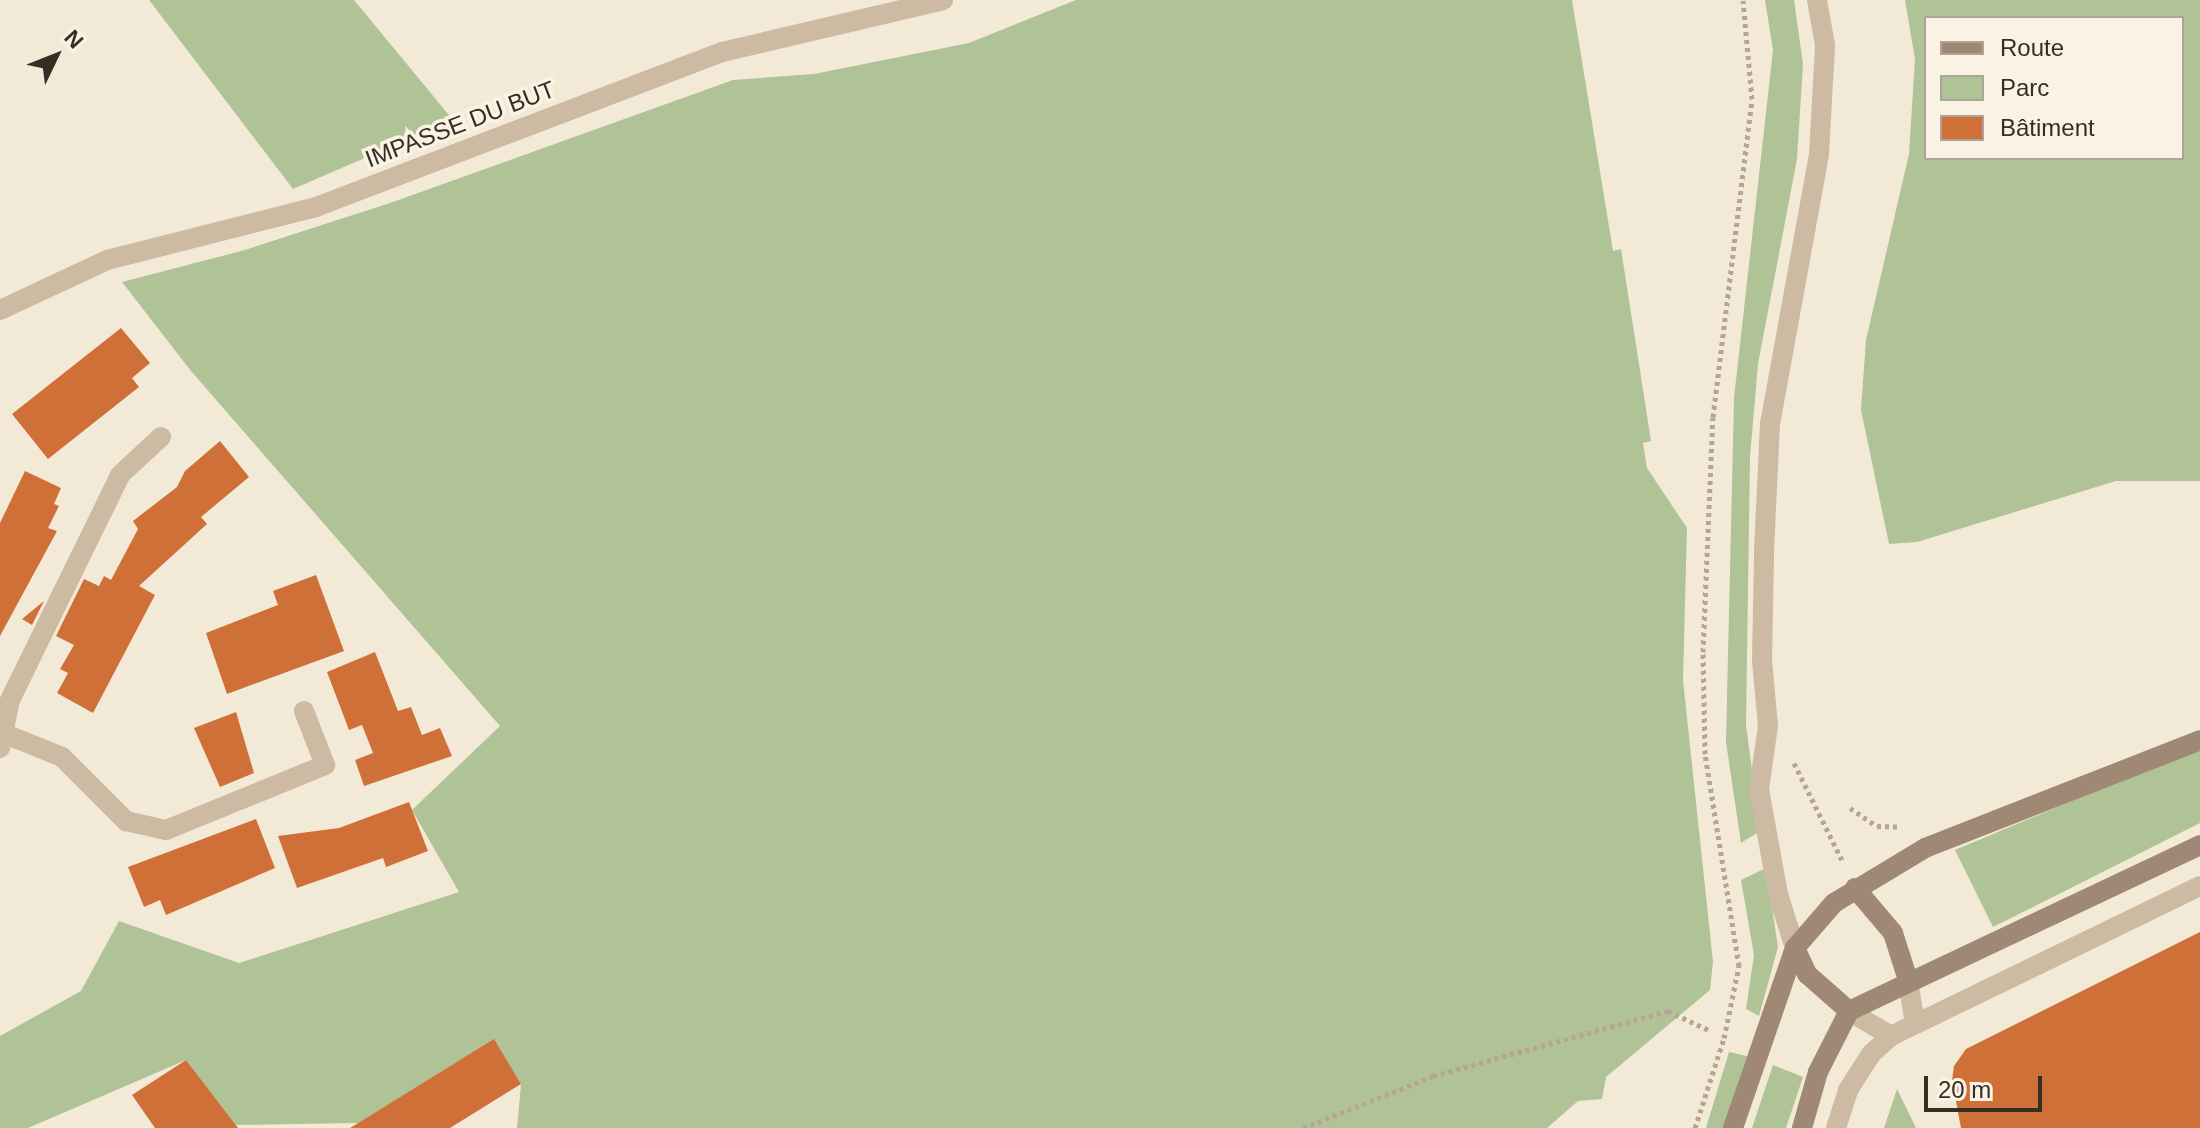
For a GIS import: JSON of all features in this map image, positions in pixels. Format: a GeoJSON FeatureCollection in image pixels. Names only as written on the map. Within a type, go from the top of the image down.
{"type":"FeatureCollection","features":[{"type":"Feature","properties":{"kind":"street","name":"IMPASSE DU BUT"},"geometry":{"type":"LineString","coordinates":[[0,310],[107,260],[316,207],[722,52],[943,0]]}},
{"type":"Feature","properties":{"kind":"street"},"geometry":{"type":"LineString","coordinates":[[1817,0],[1825,45],[1819,154],[1770,424],[1762,660],[1768,726],[1759,789],[1778,894],[1795,948],[1807,974],[1849,1011],[1891,1036]]}},
{"type":"Feature","properties":{"kind":"street"},"geometry":{"type":"LineString","coordinates":[[161,437],[120,475],[10,700],[1,738],[62,757],[126,821],[166,830],[325,765],[304,711]]}},
{"type":"Feature","properties":{"kind":"street"},"geometry":{"type":"LineString","coordinates":[[1733,1128],[1795,948],[1855,888],[1925,848],[2200,740]]}},
{"type":"Feature","properties":{"kind":"street"},"geometry":{"type":"LineString","coordinates":[[1802,1128],[1818,1072],[1849,1011],[1908,980],[1977,953],[2200,845]]}},
{"type":"Feature","properties":{"kind":"street"},"geometry":{"type":"LineString","coordinates":[[1836,1128],[1848,1090],[1871,1054],[1891,1036],[2200,886]]}},
{"type":"Feature","properties":{"kind":"street"},"geometry":{"type":"LineString","coordinates":[[1855,888],[1893,933],[1908,980],[1915,1024]]}},
{"type":"Feature","properties":{"kind":"path"},"geometry":{"type":"LineString","coordinates":[[1695,1128],[1724,1038],[1739,966],[1726,861],[1705,754],[1703,652],[1713,417],[1752,99],[1743,0]]}},
{"type":"Feature","properties":{"kind":"path"},"geometry":{"type":"LineString","coordinates":[[1768,726],[1795,764],[1855,888]]}},
{"type":"Feature","properties":{"kind":"path"},"geometry":{"type":"LineString","coordinates":[[1850,808],[1877,826],[1914,828]]}},
{"type":"Feature","properties":{"kind":"path"},"geometry":{"type":"LineString","coordinates":[[1303,1128],[1433,1076],[1668,1011],[1709,1030]]}},
{"type":"Feature","properties":{"kind":"green space"},"geometry":{"type":"Polygon","coordinates":[[[149,0],[354,0],[453,120],[293,189],[149,0]]]}},
{"type":"Feature","properties":{"kind":"green space"},"geometry":{"type":"Polygon","coordinates":[[[1076,0],[1572,0],[1613,251],[1621,249],[1651,441],[1643,443],[1647,468],[1687,528],[1683,680],[1713,962],[1710,990],[1606,1077],[1602,1099],[1578,1101],[1547,1128],[517,1128],[521,1084],[494,1040],[358,1123],[235,1125],[186,1060],[28,1128],[0,1128],[0,1036],[81,991],[119,921],[239,963],[459,892],[412,810],[500,726],[191,371],[122,282],[245,250],[393,202],[733,80],[814,74],[969,43],[1076,0]]]}},
{"type":"Feature","properties":{"kind":"green space"},"geometry":{"type":"Polygon","coordinates":[[[1765,0],[1794,0],[1803,64],[1797,159],[1758,364],[1750,457],[1746,725],[1760,831],[1741,843],[1726,742],[1734,398],[1773,50],[1765,0]]]}},
{"type":"Feature","properties":{"kind":"green space"},"geometry":{"type":"Polygon","coordinates":[[[1905,0],[2200,0],[2200,481],[2116,481],[1917,542],[1889,544],[1861,410],[1866,340],[1909,154],[1915,59],[1905,0]]]}},
{"type":"Feature","properties":{"kind":"green space"},"geometry":{"type":"Polygon","coordinates":[[[2200,747],[2200,823],[1993,927],[1955,850],[2200,747]]]}},
{"type":"Feature","properties":{"kind":"green space"},"geometry":{"type":"Polygon","coordinates":[[[1766,868],[1778,947],[1759,1016],[1746,1009],[1754,955],[1741,880],[1766,868]]]}},
{"type":"Feature","properties":{"kind":"green space"},"geometry":{"type":"Polygon","coordinates":[[[1729,1052],[1747,1056],[1724,1128],[1706,1128],[1729,1052]]]}},
{"type":"Feature","properties":{"kind":"green space"},"geometry":{"type":"Polygon","coordinates":[[[1773,1065],[1803,1077],[1786,1128],[1752,1128],[1773,1065]]]}},
{"type":"Feature","properties":{"kind":"green space"},"geometry":{"type":"Polygon","coordinates":[[[1897,1089],[1916,1128],[1884,1128],[1897,1089]]]}},
{"type":"Feature","properties":{"kind":"building"},"geometry":{"type":"Polygon","coordinates":[[[121,328],[150,363],[132,378],[139,387],[48,459],[12,414],[121,328]]]}},
{"type":"Feature","properties":{"kind":"building"},"geometry":{"type":"Polygon","coordinates":[[[220,441],[249,477],[201,517],[207,524],[139,586],[155,595],[93,713],[57,693],[68,673],[60,669],[74,645],[56,636],[84,579],[99,586],[104,576],[111,580],[138,529],[133,521],[177,487],[185,471],[220,441]]]}},
{"type":"Feature","properties":{"kind":"building"},"geometry":{"type":"Polygon","coordinates":[[[25,471],[61,488],[54,504],[59,506],[48,528],[57,531],[0,636],[0,523],[25,471]]]}},
{"type":"Feature","properties":{"kind":"building"},"geometry":{"type":"Polygon","coordinates":[[[316,575],[344,651],[227,694],[206,633],[278,605],[273,591],[316,575]]]}},
{"type":"Feature","properties":{"kind":"building"},"geometry":{"type":"Polygon","coordinates":[[[44,601],[32,625],[22,619],[44,601]]]}},
{"type":"Feature","properties":{"kind":"building"},"geometry":{"type":"Polygon","coordinates":[[[375,652],[398,711],[411,707],[422,735],[440,728],[452,756],[364,786],[355,760],[373,753],[362,725],[349,730],[327,672],[375,652]]]}},
{"type":"Feature","properties":{"kind":"building"},"geometry":{"type":"Polygon","coordinates":[[[236,712],[254,773],[220,787],[194,728],[236,712]]]}},
{"type":"Feature","properties":{"kind":"building"},"geometry":{"type":"Polygon","coordinates":[[[409,802],[428,851],[386,867],[383,858],[297,888],[278,836],[339,828],[409,802]]]}},
{"type":"Feature","properties":{"kind":"building"},"geometry":{"type":"Polygon","coordinates":[[[256,819],[275,868],[166,915],[160,900],[144,907],[128,867],[256,819]]]}},
{"type":"Feature","properties":{"kind":"building"},"geometry":{"type":"Polygon","coordinates":[[[2200,932],[2200,1128],[1961,1128],[1952,1080],[1954,1066],[1966,1049],[2200,932]]]}},
{"type":"Feature","properties":{"kind":"building"},"geometry":{"type":"Polygon","coordinates":[[[494,1039],[521,1084],[450,1128],[350,1128],[494,1039]]]}},
{"type":"Feature","properties":{"kind":"building"},"geometry":{"type":"Polygon","coordinates":[[[186,1060],[238,1128],[155,1128],[132,1095],[186,1060]]]}}]}
